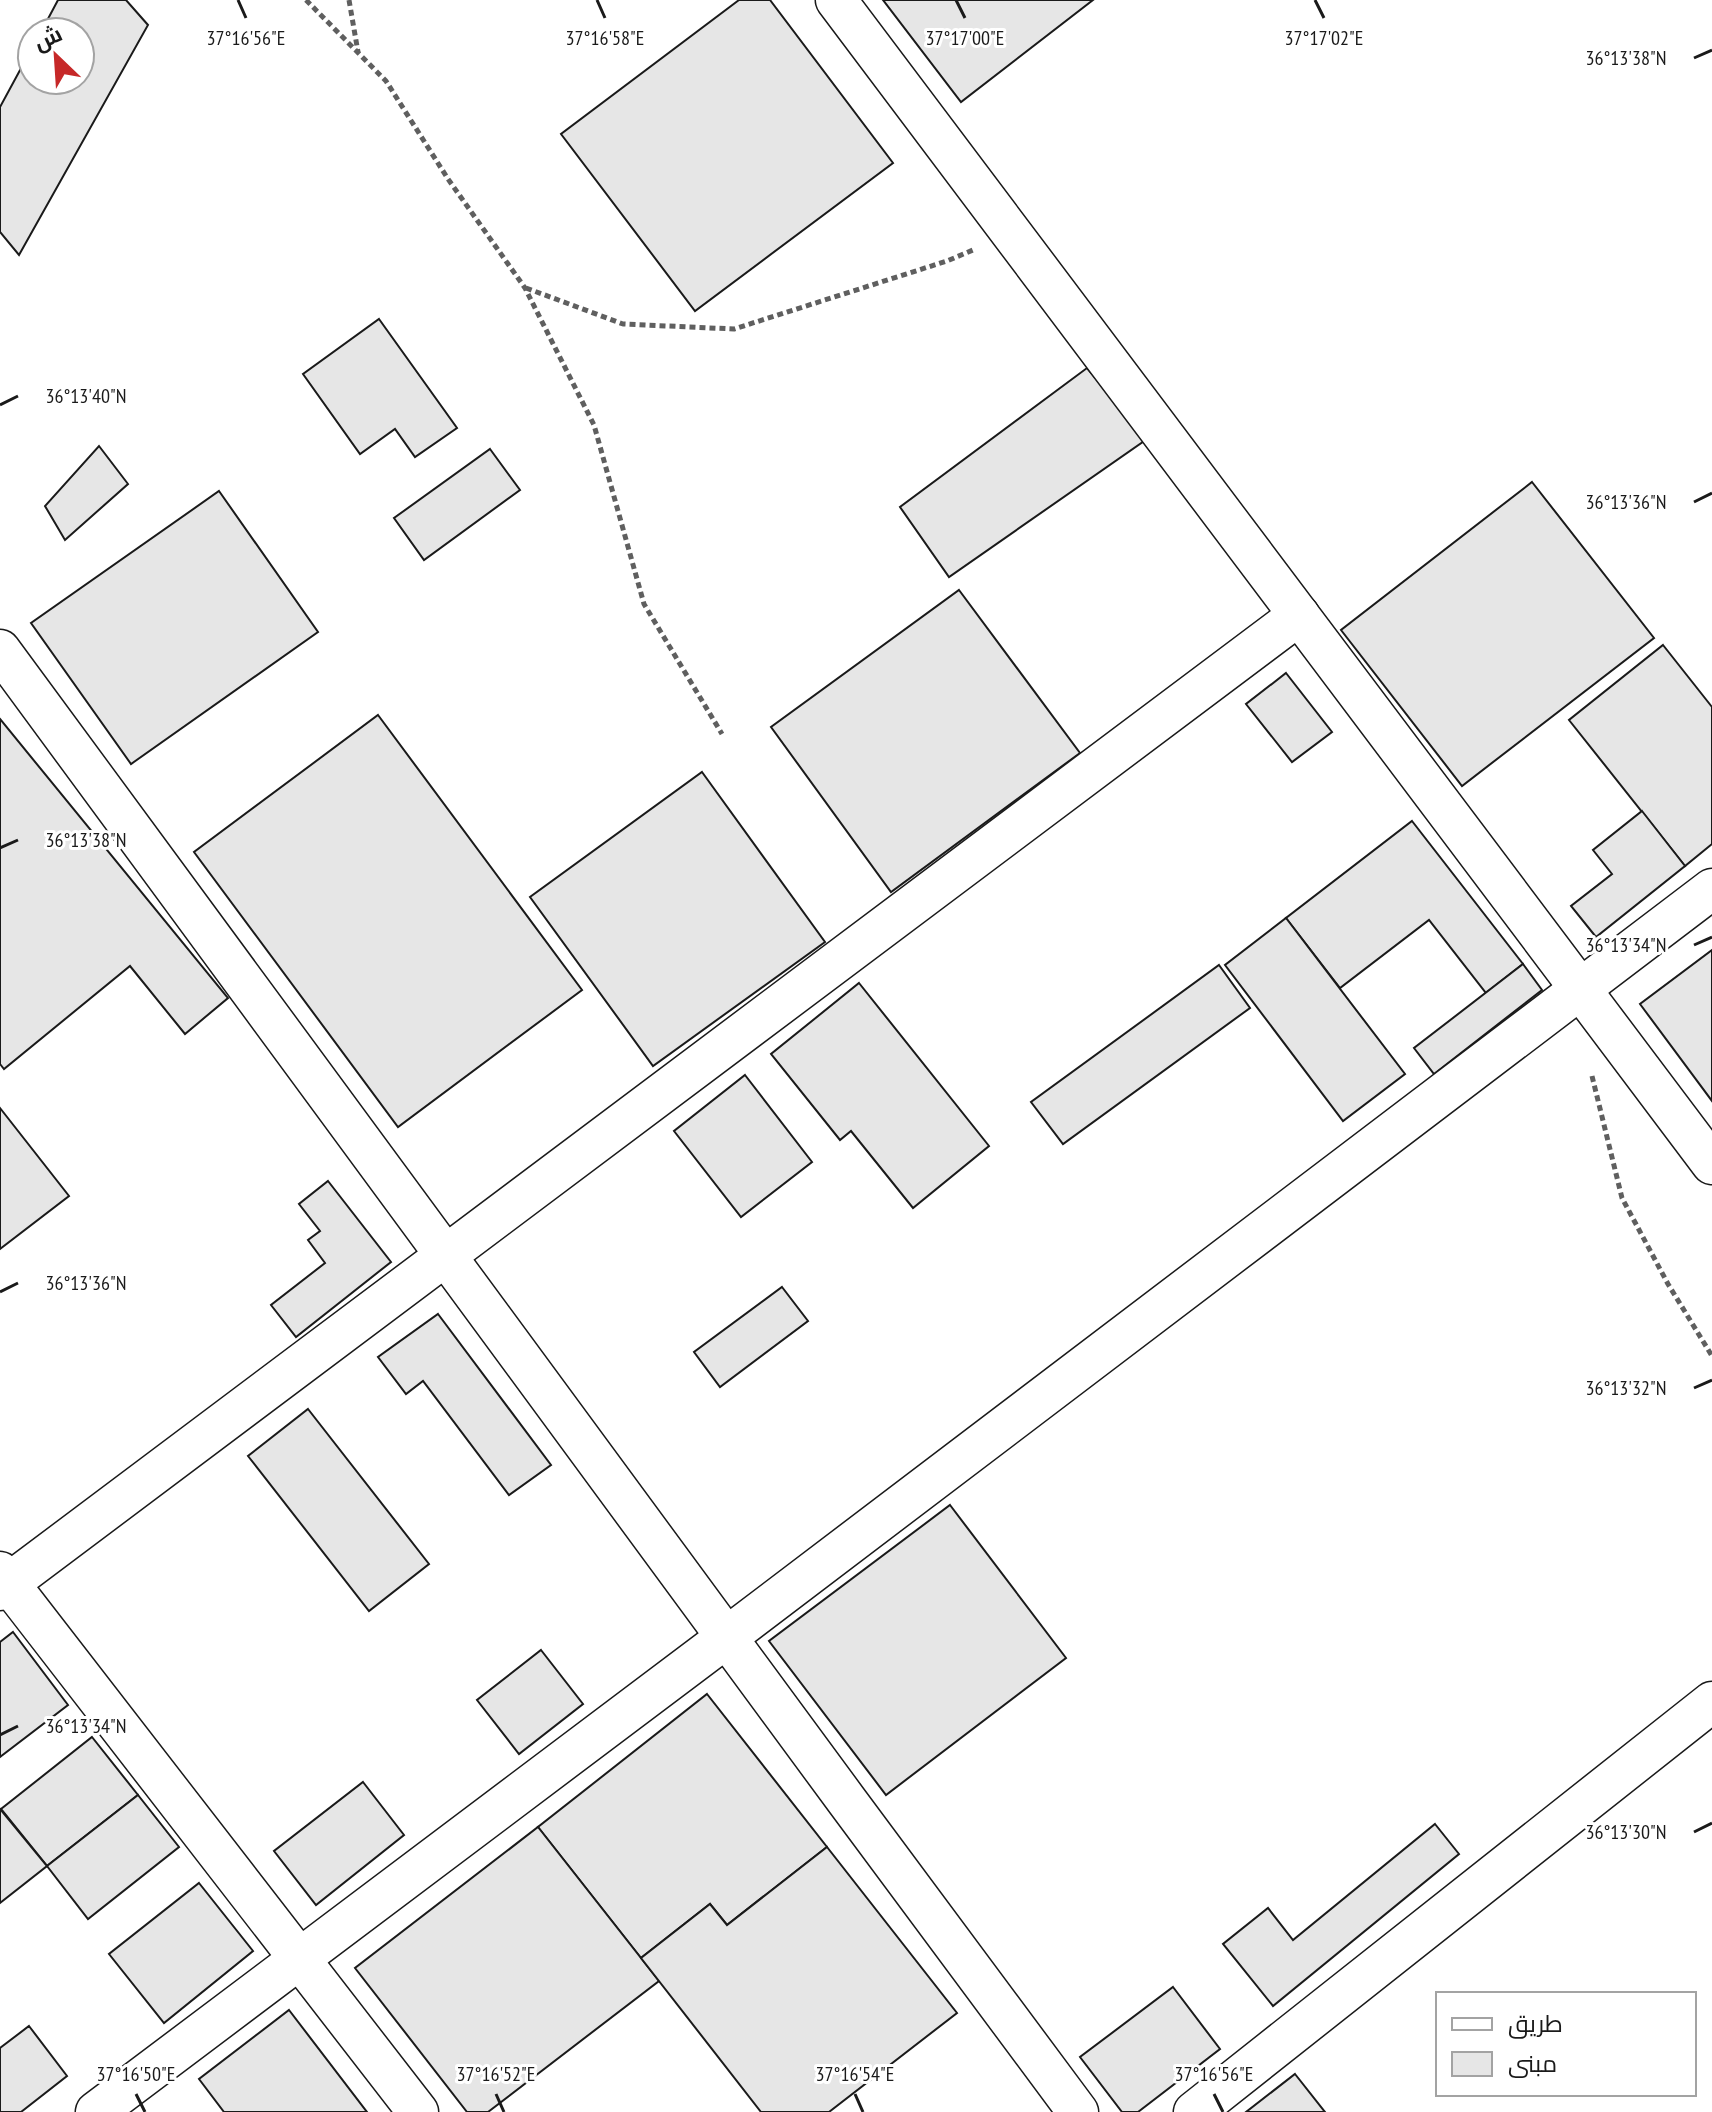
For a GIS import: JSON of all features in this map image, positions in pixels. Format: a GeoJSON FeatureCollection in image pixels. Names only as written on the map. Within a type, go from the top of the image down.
{"type":"FeatureCollection","features":[{"type":"Feature","properties":{"kind":"street"},"geometry":{"type":"LineString","coordinates":[[836,0],[1712,1164]]}},
{"type":"Feature","properties":{"kind":"street"},"geometry":{"type":"LineString","coordinates":[[418,2112],[3,1582],[446,1256],[1299,615]]}},
{"type":"Feature","properties":{"kind":"street"},"geometry":{"type":"LineString","coordinates":[[0,650],[1078,2112]]}},
{"type":"Feature","properties":{"kind":"street"},"geometry":{"type":"LineString","coordinates":[[96,2112],[1712,889]]}},
{"type":"Feature","properties":{"kind":"street"},"geometry":{"type":"LineString","coordinates":[[1194,2112],[1712,1702]]}},
{"type":"Feature","properties":{"kind":"path"},"geometry":{"type":"LineString","coordinates":[[306,0],[386,81],[448,179],[525,288],[594,425],[644,604],[722,734]]}},
{"type":"Feature","properties":{"kind":"path"},"geometry":{"type":"LineString","coordinates":[[349,0],[359,53]]}},
{"type":"Feature","properties":{"kind":"path"},"geometry":{"type":"LineString","coordinates":[[525,288],[623,324],[734,329],[947,261],[1012,233]]}},
{"type":"Feature","properties":{"kind":"path"},"geometry":{"type":"LineString","coordinates":[[1591,1070],[1622,1198],[1668,1284],[1712,1356]]}},
{"type":"Feature","properties":{"kind":"building"},"geometry":{"type":"Polygon","coordinates":[[[58,0],[126,0],[148,25],[19,255],[0,232],[0,107],[16,78],[16,96],[96,96],[96,16],[50,16],[58,0]]]}},
{"type":"Feature","properties":{"kind":"building"},"geometry":{"type":"Polygon","coordinates":[[[739,0],[770,0],[893,163],[695,311],[561,134],[739,0]]]}},
{"type":"Feature","properties":{"kind":"building"},"geometry":{"type":"Polygon","coordinates":[[[883,0],[1093,0],[961,102],[883,0]]]}},
{"type":"Feature","properties":{"kind":"building"},"geometry":{"type":"Polygon","coordinates":[[[379,319],[457,428],[415,457],[395,429],[360,454],[303,374],[379,319]]]}},
{"type":"Feature","properties":{"kind":"building"},"geometry":{"type":"Polygon","coordinates":[[[1087,368],[1147,439],[949,577],[900,507],[1087,368]]]}},
{"type":"Feature","properties":{"kind":"building"},"geometry":{"type":"Polygon","coordinates":[[[99,446],[128,484],[65,540],[45,506],[99,446]]]}},
{"type":"Feature","properties":{"kind":"building"},"geometry":{"type":"Polygon","coordinates":[[[490,449],[520,490],[424,560],[394,518],[490,449]]]}},
{"type":"Feature","properties":{"kind":"building"},"geometry":{"type":"Polygon","coordinates":[[[1532,482],[1654,638],[1462,786],[1341,630],[1532,482]]]}},
{"type":"Feature","properties":{"kind":"building"},"geometry":{"type":"Polygon","coordinates":[[[219,491],[318,632],[131,764],[31,623],[219,491]]]}},
{"type":"Feature","properties":{"kind":"building"},"geometry":{"type":"Polygon","coordinates":[[[959,590],[1080,753],[891,892],[771,727],[959,590]]]}},
{"type":"Feature","properties":{"kind":"building"},"geometry":{"type":"Polygon","coordinates":[[[1663,645],[1712,707],[1712,844],[1685,866],[1569,720],[1663,645]]]}},
{"type":"Feature","properties":{"kind":"building"},"geometry":{"type":"Polygon","coordinates":[[[1286,673],[1332,732],[1292,762],[1246,704],[1286,673]]]}},
{"type":"Feature","properties":{"kind":"building"},"geometry":{"type":"Polygon","coordinates":[[[378,715],[582,990],[398,1127],[194,852],[378,715]]]}},
{"type":"Feature","properties":{"kind":"building"},"geometry":{"type":"Polygon","coordinates":[[[0,719],[228,998],[185,1034],[130,966],[4,1069],[0,1064],[0,719]]]}},
{"type":"Feature","properties":{"kind":"building"},"geometry":{"type":"Polygon","coordinates":[[[702,772],[825,942],[653,1066],[530,897],[702,772]]]}},
{"type":"Feature","properties":{"kind":"building"},"geometry":{"type":"Polygon","coordinates":[[[1642,811],[1685,866],[1596,937],[1571,906],[1612,874],[1593,850],[1642,811]]]}},
{"type":"Feature","properties":{"kind":"building"},"geometry":{"type":"Polygon","coordinates":[[[1412,821],[1523,964],[1486,993],[1429,920],[1340,988],[1286,918],[1412,821]]]}},
{"type":"Feature","properties":{"kind":"building"},"geometry":{"type":"Polygon","coordinates":[[[1286,918],[1405,1074],[1343,1121],[1225,965],[1286,918]]]}},
{"type":"Feature","properties":{"kind":"building"},"geometry":{"type":"Polygon","coordinates":[[[1712,950],[1712,1101],[1640,1004],[1712,950]]]}},
{"type":"Feature","properties":{"kind":"building"},"geometry":{"type":"Polygon","coordinates":[[[1523,964],[1542,990],[1434,1074],[1414,1048],[1523,964]]]}},
{"type":"Feature","properties":{"kind":"building"},"geometry":{"type":"Polygon","coordinates":[[[1219,965],[1250,1008],[1063,1144],[1031,1102],[1219,965]]]}},
{"type":"Feature","properties":{"kind":"building"},"geometry":{"type":"Polygon","coordinates":[[[859,983],[989,1146],[913,1208],[851,1131],[840,1140],[771,1054],[859,983]]]}},
{"type":"Feature","properties":{"kind":"building"},"geometry":{"type":"Polygon","coordinates":[[[745,1075],[812,1162],[741,1217],[674,1131],[745,1075]]]}},
{"type":"Feature","properties":{"kind":"building"},"geometry":{"type":"Polygon","coordinates":[[[0,1108],[69,1196],[0,1249],[0,1108]]]}},
{"type":"Feature","properties":{"kind":"building"},"geometry":{"type":"Polygon","coordinates":[[[328,1181],[391,1262],[296,1337],[271,1305],[325,1263],[308,1240],[320,1231],[299,1204],[328,1181]]]}},
{"type":"Feature","properties":{"kind":"building"},"geometry":{"type":"Polygon","coordinates":[[[782,1287],[808,1321],[720,1387],[694,1352],[782,1287]]]}},
{"type":"Feature","properties":{"kind":"building"},"geometry":{"type":"Polygon","coordinates":[[[438,1314],[551,1465],[509,1495],[423,1381],[406,1394],[378,1357],[438,1314]]]}},
{"type":"Feature","properties":{"kind":"building"},"geometry":{"type":"Polygon","coordinates":[[[308,1409],[429,1564],[369,1611],[248,1456],[308,1409]]]}},
{"type":"Feature","properties":{"kind":"building"},"geometry":{"type":"Polygon","coordinates":[[[950,1505],[1066,1658],[886,1795],[769,1641],[950,1505]]]}},
{"type":"Feature","properties":{"kind":"building"},"geometry":{"type":"Polygon","coordinates":[[[13,1632],[68,1705],[0,1757],[0,1642],[13,1632]]]}},
{"type":"Feature","properties":{"kind":"building"},"geometry":{"type":"Polygon","coordinates":[[[541,1650],[583,1704],[519,1754],[477,1700],[541,1650]]]}},
{"type":"Feature","properties":{"kind":"building"},"geometry":{"type":"Polygon","coordinates":[[[707,1694],[827,1847],[727,1925],[710,1904],[641,1958],[538,1827],[707,1694]]]}},
{"type":"Feature","properties":{"kind":"building"},"geometry":{"type":"Polygon","coordinates":[[[92,1737],[138,1795],[47,1866],[1,1809],[92,1737]]]}},
{"type":"Feature","properties":{"kind":"building"},"geometry":{"type":"Polygon","coordinates":[[[363,1782],[404,1835],[316,1905],[274,1851],[363,1782]]]}},
{"type":"Feature","properties":{"kind":"building"},"geometry":{"type":"Polygon","coordinates":[[[138,1795],[179,1847],[88,1919],[47,1866],[138,1795]]]}},
{"type":"Feature","properties":{"kind":"building"},"geometry":{"type":"Polygon","coordinates":[[[0,1809],[47,1866],[0,1903],[0,1809]]]}},
{"type":"Feature","properties":{"kind":"building"},"geometry":{"type":"Polygon","coordinates":[[[1435,1824],[1459,1854],[1273,2006],[1223,1944],[1268,1908],[1293,1940],[1435,1824]]]}},
{"type":"Feature","properties":{"kind":"building"},"geometry":{"type":"Polygon","coordinates":[[[538,1827],[659,1981],[488,2112],[467,2112],[355,1968],[538,1827]]]}},
{"type":"Feature","properties":{"kind":"building"},"geometry":{"type":"Polygon","coordinates":[[[827,1847],[957,2013],[829,2112],[761,2112],[641,1958],[710,1904],[727,1925],[827,1847]]]}},
{"type":"Feature","properties":{"kind":"building"},"geometry":{"type":"Polygon","coordinates":[[[199,1883],[253,1951],[164,2023],[109,1954],[199,1883]]]}},
{"type":"Feature","properties":{"kind":"building"},"geometry":{"type":"Polygon","coordinates":[[[1173,1987],[1220,2049],[1138,2112],[1122,2112],[1080,2057],[1173,1987]]]}},
{"type":"Feature","properties":{"kind":"building"},"geometry":{"type":"Polygon","coordinates":[[[289,2010],[367,2112],[224,2112],[199,2079],[289,2010]]]}},
{"type":"Feature","properties":{"kind":"building"},"geometry":{"type":"Polygon","coordinates":[[[29,2026],[67,2076],[21,2112],[0,2112],[0,2048],[29,2026]]]}},
{"type":"Feature","properties":{"kind":"building"},"geometry":{"type":"Polygon","coordinates":[[[1295,2074],[1325,2112],[1246,2112],[1295,2074]]]}}]}
